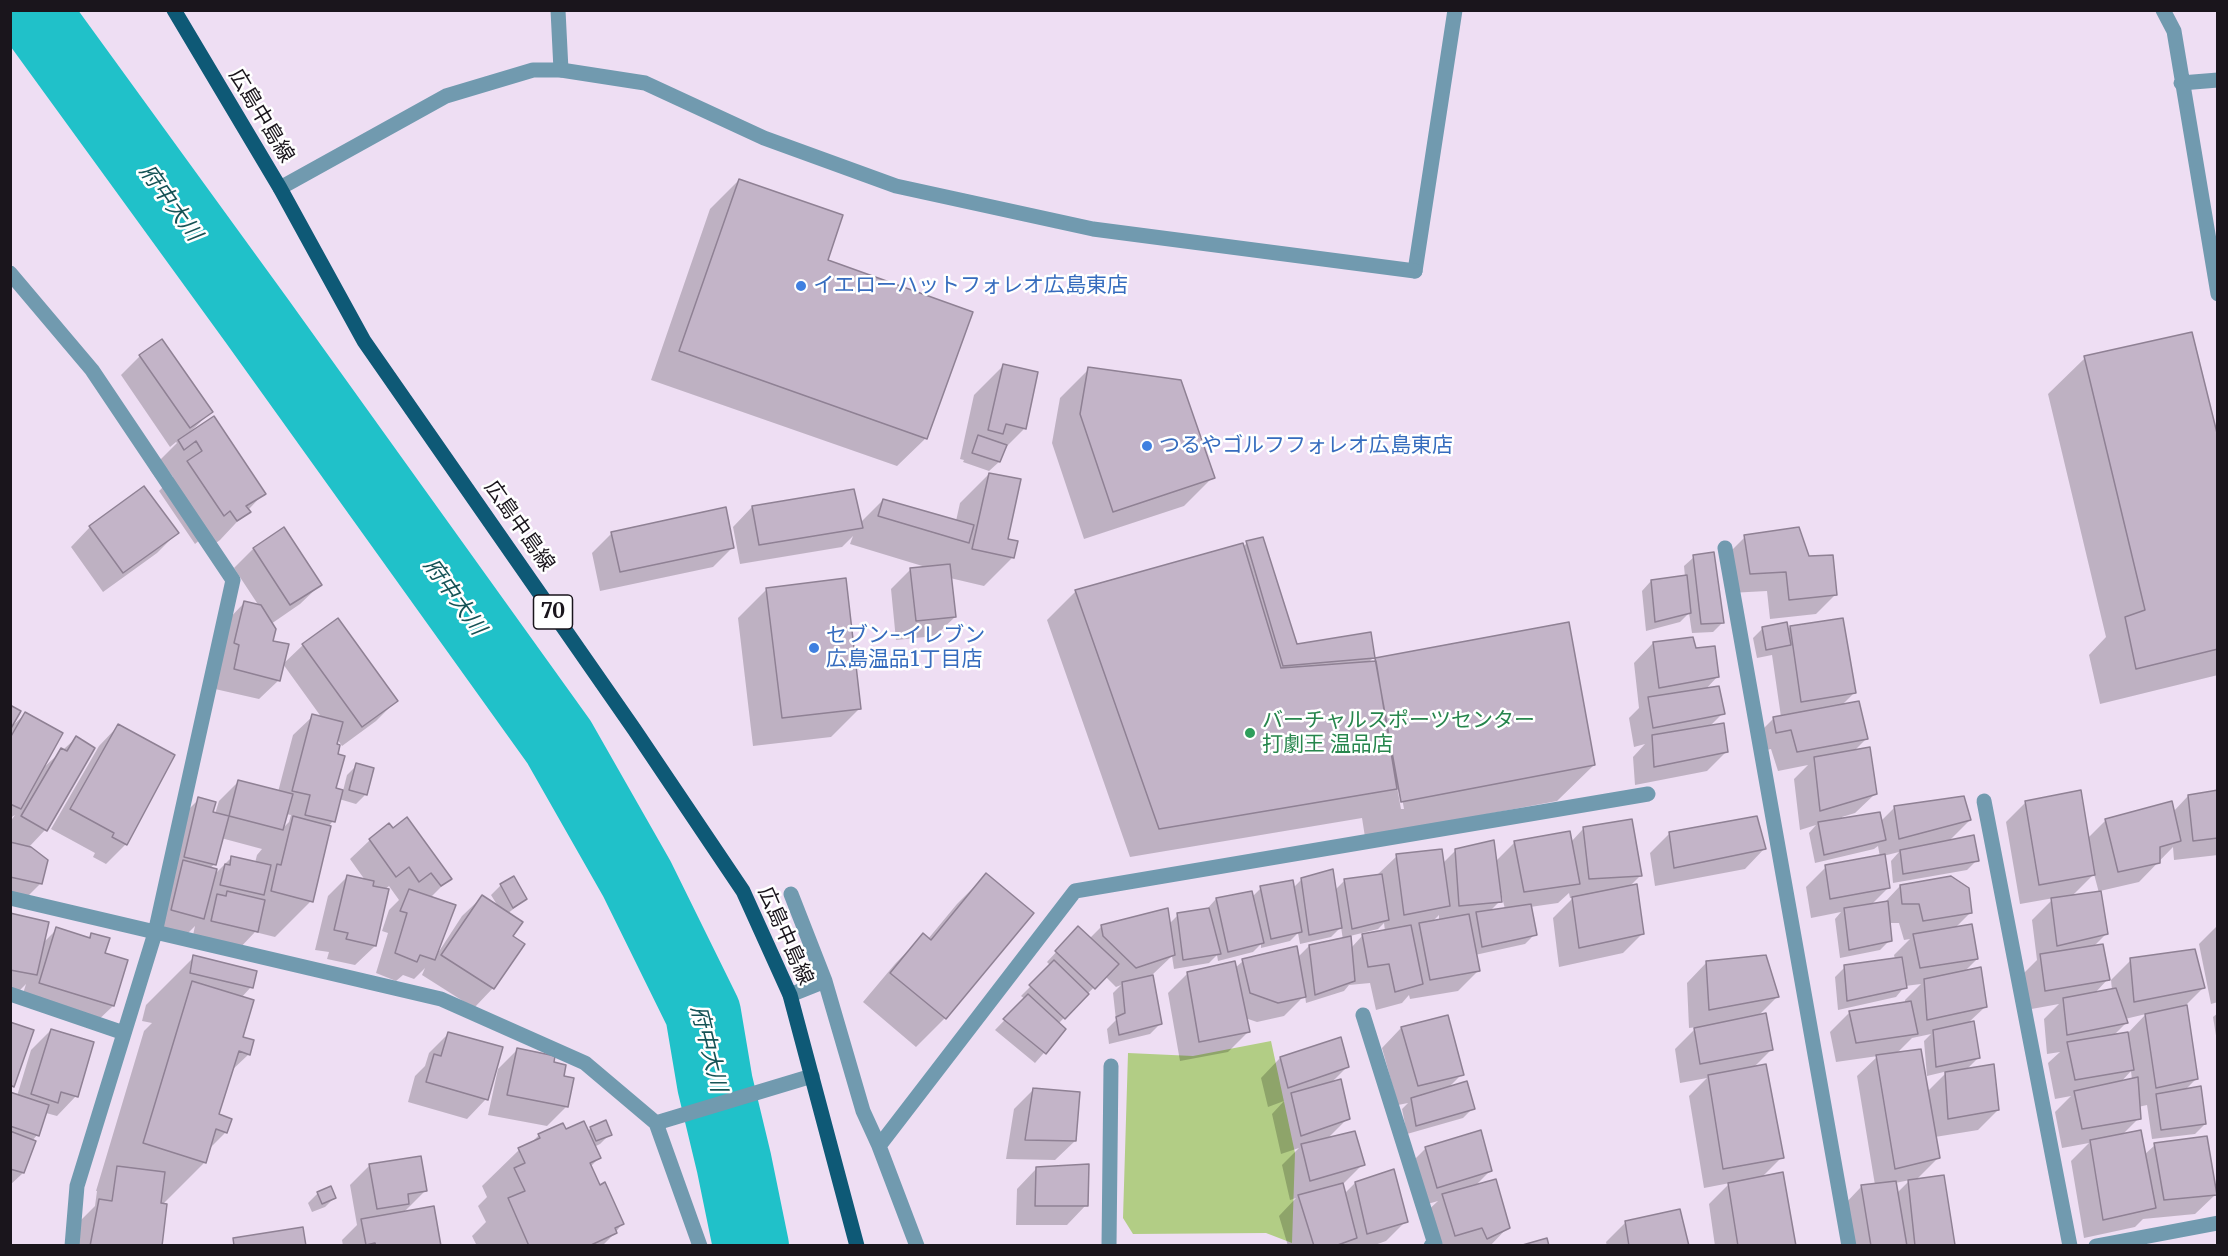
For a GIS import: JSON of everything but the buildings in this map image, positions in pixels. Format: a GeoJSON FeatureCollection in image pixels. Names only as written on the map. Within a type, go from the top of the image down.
{"type":"FeatureCollection","features":[{"type":"Feature","properties":{"kind":"main road","name":"広島中島線"},"geometry":{"type":"LineString","coordinates":[[174,10],[280,188],[364,341],[634,729],[743,891],[790,995],[857,1245]]}},
{"type":"Feature","properties":{"kind":"street"},"geometry":{"type":"LineString","coordinates":[[558,10],[561,70]]}},
{"type":"Feature","properties":{"kind":"street"},"geometry":{"type":"LineString","coordinates":[[280,188],[446,96],[533,70],[561,70],[645,83],[764,138],[896,186],[1093,229],[1415,271],[1455,10]]}},
{"type":"Feature","properties":{"kind":"street"},"geometry":{"type":"LineString","coordinates":[[2163,10],[2174,31],[2217,294]]}},
{"type":"Feature","properties":{"kind":"street"},"geometry":{"type":"LineString","coordinates":[[2181,83],[2217,80]]}},
{"type":"Feature","properties":{"kind":"street"},"geometry":{"type":"LineString","coordinates":[[10,273],[92,370],[233,580],[155,933],[77,1186],[72,1245]]}},
{"type":"Feature","properties":{"kind":"street"},"geometry":{"type":"LineString","coordinates":[[1725,548],[1849,1245]]}},
{"type":"Feature","properties":{"kind":"street"},"geometry":{"type":"LineString","coordinates":[[879,1146],[1075,891],[1648,794]]}},
{"type":"Feature","properties":{"kind":"street"},"geometry":{"type":"LineString","coordinates":[[1984,801],[2070,1245]]}},
{"type":"Feature","properties":{"kind":"street"},"geometry":{"type":"LineString","coordinates":[[791,894],[825,981],[863,1111],[917,1245]]}},
{"type":"Feature","properties":{"kind":"street"},"geometry":{"type":"LineString","coordinates":[[10,898],[441,999],[585,1063],[656,1123],[700,1245]]}},
{"type":"Feature","properties":{"kind":"street"},"geometry":{"type":"LineString","coordinates":[[790,995],[825,981]]}},
{"type":"Feature","properties":{"kind":"street"},"geometry":{"type":"LineString","coordinates":[[10,994],[124,1033]]}},
{"type":"Feature","properties":{"kind":"street"},"geometry":{"type":"LineString","coordinates":[[1363,1015],[1435,1244],[1431,1245]]}},
{"type":"Feature","properties":{"kind":"street"},"geometry":{"type":"LineString","coordinates":[[1109,1245],[1111,1066]]}},
{"type":"Feature","properties":{"kind":"street"},"geometry":{"type":"LineString","coordinates":[[656,1123],[812,1076]]}},
{"type":"Feature","properties":{"kind":"street"},"geometry":{"type":"LineString","coordinates":[[2096,1245],[2217,1223]]}},
{"type":"Feature","properties":{"kind":"green space"},"geometry":{"type":"Polygon","coordinates":[[[1271,1041],[1295,1153],[1292,1243],[1266,1233],[1133,1234],[1123,1218],[1128,1053],[1193,1056],[1271,1041]]]}},
{"type":"Feature","properties":{"kind":"waterway","name":"府中大川"},"geometry":{"type":"LineString","coordinates":[[31,10],[559,742],[637,879],[703,1013],[715,1084],[751,1246]]}},
{"type":"Feature","properties":{"kind":"place","name":"イエローハットフォレオ広島東店"},"geometry":{"type":"Point","coordinates":[801,286]}},
{"type":"Feature","properties":{"kind":"place","name":"つるやゴルフフォレオ広島東店"},"geometry":{"type":"Point","coordinates":[1147,446]}},
{"type":"Feature","properties":{"kind":"place","name":"セブン‐イレブン 広島温品1丁目店"},"geometry":{"type":"Point","coordinates":[814,648]}},
{"type":"Feature","properties":{"kind":"place","name":"バーチャルスポーツセンター 打劇王 温品店"},"geometry":{"type":"Point","coordinates":[1250,733]}}]}
